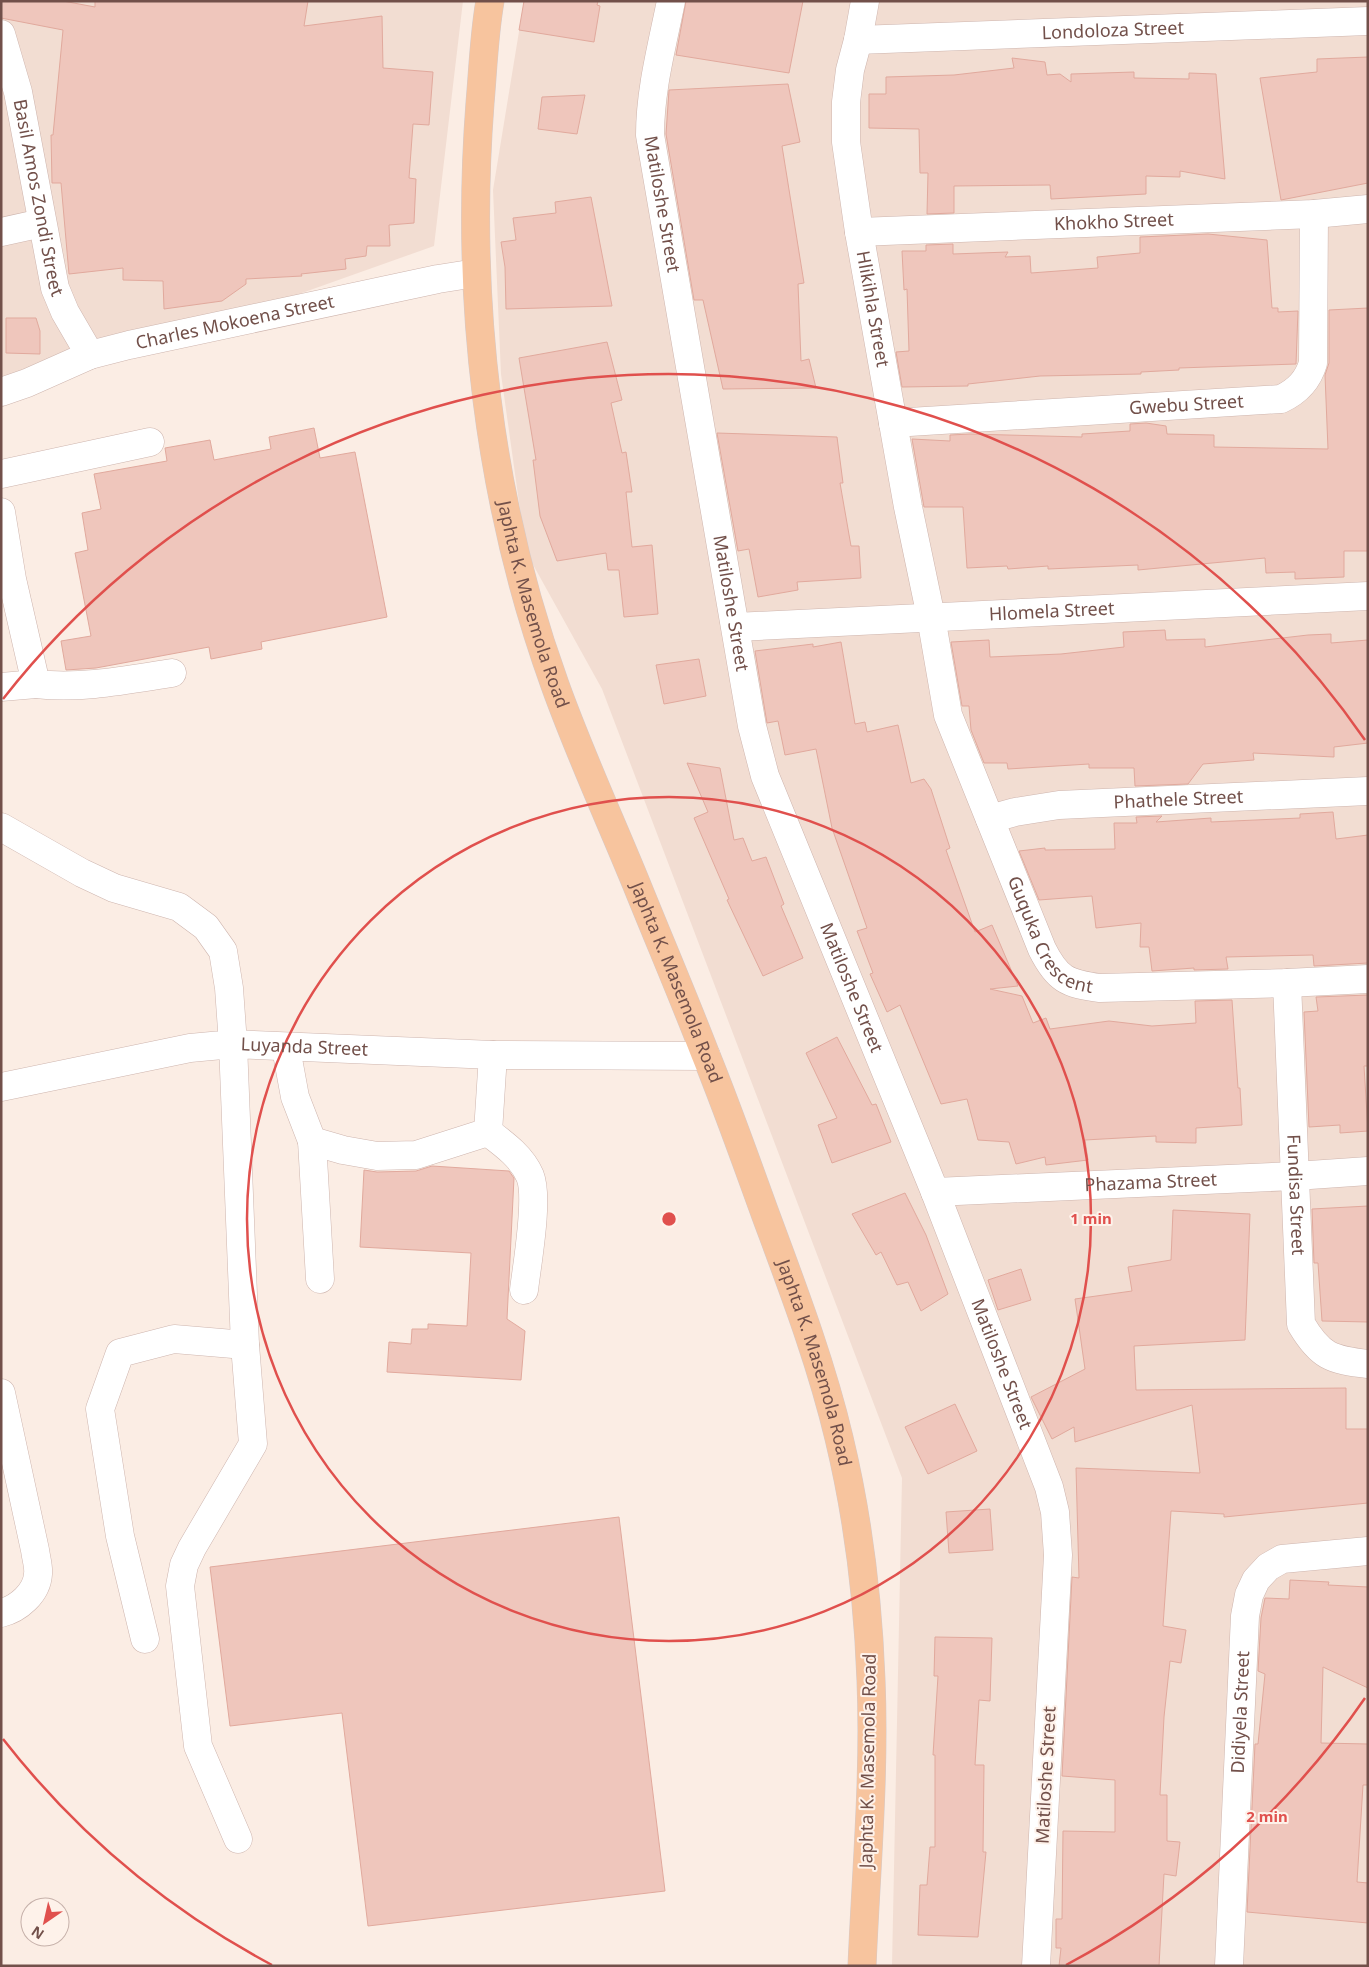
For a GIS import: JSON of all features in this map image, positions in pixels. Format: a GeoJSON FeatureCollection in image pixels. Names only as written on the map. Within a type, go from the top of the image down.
{"type":"FeatureCollection","features":[{"type":"Feature","properties":{"kind":"main road","name":"Japhta K. Masemola Road"},"geometry":{"type":"LineString","coordinates":[[490,1],[486,26],[476,146],[476,273],[485,382],[500,487],[517,563],[555,687],[706,1056],[799,1305],[823,1376],[839,1437],[852,1499],[868,1623],[871,1686],[871,1768],[862,1966]]}},
{"type":"Feature","properties":{"kind":"street","name":"Matiloshe Street"},"geometry":{"type":"LineString","coordinates":[[671,1],[655,79],[650,112],[650,136],[752,726],[765,776],[935,1192],[1049,1487],[1055,1512],[1058,1555],[1036,1966]]}},
{"type":"Feature","properties":{"kind":"street","name":"Hlikihla Street"},"geometry":{"type":"LineString","coordinates":[[865,1],[850,70],[846,102],[846,142],[859,232],[908,507],[931,616]]}},
{"type":"Feature","properties":{"kind":"street","name":"Londoloza Street"},"geometry":{"type":"LineString","coordinates":[[858,40],[1368,21]]}},
{"type":"Feature","properties":{"kind":"street","name":"Basil Amos Zondi Street"},"geometry":{"type":"LineString","coordinates":[[1,34],[10,94],[56,288],[65,312],[90,355]]}},
{"type":"Feature","properties":{"kind":"street","name":"Khokho Street"},"geometry":{"type":"LineString","coordinates":[[859,232],[1314,214],[1368,208]]}},
{"type":"Feature","properties":{"kind":"street","name":"Gwebu Street"},"geometry":{"type":"LineString","coordinates":[[893,423],[1281,399],[1302,386],[1309,375],[1313,363],[1314,214]]}},
{"type":"Feature","properties":{"kind":"street"},"geometry":{"type":"LineString","coordinates":[[1,232],[42,223]]}},
{"type":"Feature","properties":{"kind":"street","name":"Charles Mokoena Street"},"geometry":{"type":"LineString","coordinates":[[1,392],[27,383],[90,355],[129,345],[438,279],[476,273]]}},
{"type":"Feature","properties":{"kind":"street"},"geometry":{"type":"LineString","coordinates":[[1,474],[150,442]]}},
{"type":"Feature","properties":{"kind":"street"},"geometry":{"type":"LineString","coordinates":[[1,512],[12,579],[36,684]]}},
{"type":"Feature","properties":{"kind":"street","name":"Hlomela Street"},"geometry":{"type":"LineString","coordinates":[[736,627],[1368,596]]}},
{"type":"Feature","properties":{"kind":"street","name":"Guquka Crescent"},"geometry":{"type":"LineString","coordinates":[[931,616],[948,715],[1042,949],[1050,965],[1063,978],[1079,986],[1100,988],[1287,984],[1368,979]]}},
{"type":"Feature","properties":{"kind":"street"},"geometry":{"type":"LineString","coordinates":[[1,687],[36,684],[56,686],[96,685],[172,673]]}},
{"type":"Feature","properties":{"kind":"street","name":"Phathele Street"},"geometry":{"type":"LineString","coordinates":[[990,819],[1015,812],[1059,805],[1368,791]]}},
{"type":"Feature","properties":{"kind":"street"},"geometry":{"type":"LineString","coordinates":[[1,827],[82,873],[114,888],[180,907],[206,927],[223,951],[229,988],[233,1044],[190,1048],[1,1087]]}},
{"type":"Feature","properties":{"kind":"street","name":"Fundisa Street"},"geometry":{"type":"LineString","coordinates":[[1287,984],[1301,1324],[1312,1342],[1325,1354],[1345,1361],[1368,1364]]}},
{"type":"Feature","properties":{"kind":"street","name":"Luyanda Street"},"geometry":{"type":"LineString","coordinates":[[238,1840],[198,1746],[180,1586],[184,1565],[192,1548],[253,1444],[245,1345],[233,1044],[286,1048],[494,1055],[706,1056]]}},
{"type":"Feature","properties":{"kind":"street"},"geometry":{"type":"LineString","coordinates":[[286,1048],[295,1097],[312,1140],[320,1279]]}},
{"type":"Feature","properties":{"kind":"street"},"geometry":{"type":"LineString","coordinates":[[488,1132],[494,1055]]}},
{"type":"Feature","properties":{"kind":"street"},"geometry":{"type":"LineString","coordinates":[[312,1140],[343,1150],[377,1156],[416,1155],[488,1132]]}},
{"type":"Feature","properties":{"kind":"street"},"geometry":{"type":"LineString","coordinates":[[488,1132],[520,1160],[530,1176],[534,1195],[524,1290]]}},
{"type":"Feature","properties":{"kind":"street","name":"Phazama Street"},"geometry":{"type":"LineString","coordinates":[[935,1192],[1296,1176],[1368,1171]]}},
{"type":"Feature","properties":{"kind":"street"},"geometry":{"type":"LineString","coordinates":[[145,1639],[120,1536],[100,1409],[120,1353],[174,1339],[245,1345]]}},
{"type":"Feature","properties":{"kind":"street"},"geometry":{"type":"LineString","coordinates":[[1,1393],[35,1550],[38,1575],[34,1589],[21,1605],[1,1613]]}},
{"type":"Feature","properties":{"kind":"street","name":"Didiyela Street"},"geometry":{"type":"LineString","coordinates":[[1229,1966],[1245,1616],[1249,1595],[1256,1580],[1268,1567],[1282,1559],[1368,1551]]}},
{"type":"Feature","properties":{"kind":"shaded area"},"geometry":{"type":"Polygon","coordinates":[[[1,1],[463,1],[434,246],[1,400],[1,1]]]}},
{"type":"Feature","properties":{"kind":"shaded area"},"geometry":{"type":"Polygon","coordinates":[[[524,1],[1368,1],[1368,1966],[892,1966],[902,1478],[602,689],[526,552],[501,374],[493,190],[524,1]]]}},
{"type":"Feature","properties":{"kind":"building"},"geometry":{"type":"Polygon","coordinates":[[[1,1],[63,1],[95,7],[95,1],[308,1],[304,26],[382,16],[383,68],[433,72],[429,125],[413,124],[409,178],[416,179],[414,223],[389,225],[390,246],[367,246],[366,256],[345,259],[346,269],[301,274],[302,276],[246,279],[246,284],[222,301],[164,309],[163,281],[123,280],[123,268],[69,274],[61,183],[52,183],[51,135],[53,135],[63,30],[1,18],[1,1]]]}},
{"type":"Feature","properties":{"kind":"building"},"geometry":{"type":"Polygon","coordinates":[[[524,1],[598,1],[597,5],[600,6],[594,42],[519,30],[524,1]]]}},
{"type":"Feature","properties":{"kind":"building"},"geometry":{"type":"Polygon","coordinates":[[[686,1],[803,1],[789,73],[676,55],[686,1]]]}},
{"type":"Feature","properties":{"kind":"building"},"geometry":{"type":"Polygon","coordinates":[[[1368,57],[1368,183],[1281,200],[1260,78],[1317,72],[1317,59],[1368,57]]]}},
{"type":"Feature","properties":{"kind":"building"},"geometry":{"type":"Polygon","coordinates":[[[1012,58],[1045,62],[1047,75],[1060,74],[1071,82],[1071,74],[1134,72],[1134,78],[1189,79],[1189,73],[1216,74],[1225,179],[1180,171],[1180,177],[1146,176],[1146,194],[1051,199],[1050,185],[954,186],[954,213],[927,214],[928,173],[920,173],[919,129],[869,128],[869,94],[886,94],[886,77],[954,75],[1014,68],[1012,58]]]}},
{"type":"Feature","properties":{"kind":"building"},"geometry":{"type":"Polygon","coordinates":[[[788,84],[800,142],[782,146],[804,283],[798,284],[801,361],[809,359],[816,388],[723,389],[703,300],[694,300],[666,134],[669,90],[788,84]]]}},
{"type":"Feature","properties":{"kind":"building"},"geometry":{"type":"Polygon","coordinates":[[[585,95],[577,134],[538,129],[542,97],[585,95]]]}},
{"type":"Feature","properties":{"kind":"building"},"geometry":{"type":"Polygon","coordinates":[[[591,197],[612,306],[506,309],[505,267],[501,242],[516,240],[513,218],[556,213],[555,202],[591,197]]]}},
{"type":"Feature","properties":{"kind":"building"},"geometry":{"type":"Polygon","coordinates":[[[1208,234],[1267,240],[1272,308],[1278,308],[1278,312],[1298,311],[1296,364],[1179,368],[1179,370],[1141,372],[1141,374],[1040,376],[968,384],[968,386],[902,387],[896,352],[909,351],[907,289],[904,290],[902,251],[926,251],[926,245],[953,244],[953,254],[1008,252],[1005,257],[1030,256],[1031,273],[1098,268],[1097,257],[1140,253],[1140,237],[1208,234]]]}},
{"type":"Feature","properties":{"kind":"building"},"geometry":{"type":"Polygon","coordinates":[[[1368,308],[1368,551],[1344,551],[1344,577],[1295,579],[1295,572],[1266,573],[1265,558],[1138,570],[1138,565],[1048,569],[1048,566],[1008,569],[1007,566],[967,568],[963,507],[924,507],[912,439],[950,441],[950,435],[970,434],[1082,437],[1082,434],[1130,431],[1130,424],[1146,423],[1166,426],[1167,434],[1214,435],[1214,447],[1328,449],[1325,375],[1329,363],[1329,310],[1368,308]]]}},
{"type":"Feature","properties":{"kind":"building"},"geometry":{"type":"Polygon","coordinates":[[[6,318],[36,318],[40,331],[40,354],[6,353],[6,318]]]}},
{"type":"Feature","properties":{"kind":"building"},"geometry":{"type":"Polygon","coordinates":[[[607,342],[622,400],[611,403],[622,453],[626,452],[632,492],[626,492],[632,547],[652,545],[658,614],[624,617],[619,570],[608,570],[606,553],[557,561],[540,516],[533,460],[536,460],[519,358],[607,342]]]}},
{"type":"Feature","properties":{"kind":"building"},"geometry":{"type":"Polygon","coordinates":[[[314,428],[320,458],[355,452],[387,617],[261,642],[262,649],[211,659],[209,647],[96,668],[66,670],[61,641],[91,636],[75,553],[88,550],[82,513],[101,509],[94,474],[167,461],[165,448],[210,440],[214,460],[271,449],[269,437],[314,428]]]}},
{"type":"Feature","properties":{"kind":"building"},"geometry":{"type":"Polygon","coordinates":[[[717,433],[837,437],[843,483],[840,483],[851,546],[859,546],[861,578],[797,582],[798,590],[758,597],[749,549],[738,551],[717,433]]]}},
{"type":"Feature","properties":{"kind":"building"},"geometry":{"type":"Polygon","coordinates":[[[1165,630],[1166,640],[1205,639],[1205,647],[1331,634],[1331,643],[1368,640],[1368,743],[1334,747],[1334,757],[1253,753],[1254,760],[1203,764],[1188,784],[1135,786],[1134,768],[1089,768],[1089,764],[1008,769],[1007,763],[984,763],[971,730],[969,706],[962,706],[951,642],[989,640],[990,657],[1061,654],[1124,647],[1123,632],[1165,630]]]}},
{"type":"Feature","properties":{"kind":"building"},"geometry":{"type":"Polygon","coordinates":[[[841,642],[855,724],[865,722],[867,732],[898,725],[911,783],[924,779],[931,789],[950,848],[946,850],[975,932],[992,925],[1018,986],[990,989],[1022,996],[1033,1023],[1046,1018],[1050,1029],[1109,1021],[1152,1026],[1196,1023],[1195,1001],[1232,1000],[1242,1125],[1196,1128],[1196,1143],[1156,1142],[1156,1136],[1085,1140],[1088,1160],[1046,1165],[1045,1157],[1016,1164],[1009,1142],[978,1140],[967,1099],[941,1104],[900,1005],[887,1012],[870,974],[873,973],[857,931],[867,928],[832,828],[816,749],[785,755],[778,721],[767,723],[755,651],[813,644],[813,647],[841,642]]]}},
{"type":"Feature","properties":{"kind":"building"},"geometry":{"type":"Polygon","coordinates":[[[699,659],[706,696],[664,704],[656,665],[699,659]]]}},
{"type":"Feature","properties":{"kind":"building"},"geometry":{"type":"Polygon","coordinates":[[[687,763],[720,768],[734,840],[743,838],[752,861],[766,857],[784,904],[781,906],[803,958],[763,976],[727,900],[729,899],[694,818],[708,812],[687,763]]]}},
{"type":"Feature","properties":{"kind":"building"},"geometry":{"type":"Polygon","coordinates":[[[1333,812],[1336,839],[1368,835],[1368,963],[1314,966],[1313,955],[1226,957],[1228,969],[1194,970],[1194,968],[1152,971],[1149,947],[1140,947],[1141,923],[1096,928],[1092,896],[1039,900],[1019,851],[1045,848],[1045,850],[1115,849],[1114,823],[1137,823],[1136,817],[1162,816],[1156,822],[1211,818],[1211,822],[1300,818],[1300,814],[1333,812]]]}},
{"type":"Feature","properties":{"kind":"building"},"geometry":{"type":"Polygon","coordinates":[[[1368,995],[1368,1066],[1364,1066],[1368,1131],[1340,1133],[1340,1125],[1309,1127],[1304,1012],[1318,1011],[1316,997],[1368,995]]]}},
{"type":"Feature","properties":{"kind":"building"},"geometry":{"type":"Polygon","coordinates":[[[837,1037],[872,1105],[876,1104],[891,1142],[832,1163],[818,1125],[837,1118],[806,1053],[837,1037]]]}},
{"type":"Feature","properties":{"kind":"building"},"geometry":{"type":"Polygon","coordinates":[[[432,1166],[509,1171],[514,1178],[507,1319],[525,1331],[521,1380],[387,1372],[389,1342],[411,1344],[412,1329],[428,1329],[428,1324],[467,1326],[471,1253],[360,1247],[364,1170],[377,1172],[416,1171],[432,1166]]]}},
{"type":"Feature","properties":{"kind":"building"},"geometry":{"type":"Polygon","coordinates":[[[905,1193],[926,1235],[948,1294],[921,1311],[908,1282],[897,1285],[881,1252],[876,1255],[852,1214],[905,1193]]]}},
{"type":"Feature","properties":{"kind":"building"},"geometry":{"type":"Polygon","coordinates":[[[1368,1206],[1368,1322],[1322,1321],[1318,1263],[1314,1263],[1312,1209],[1368,1206]]]}},
{"type":"Feature","properties":{"kind":"building"},"geometry":{"type":"Polygon","coordinates":[[[1173,1210],[1250,1214],[1245,1340],[1134,1346],[1136,1390],[1346,1388],[1346,1429],[1368,1429],[1368,1503],[1224,1517],[1224,1514],[1171,1511],[1163,1626],[1186,1630],[1181,1663],[1170,1661],[1164,1717],[1160,1795],[1167,1795],[1167,1841],[1180,1842],[1176,1876],[1164,1874],[1159,1966],[1059,1966],[1061,1948],[1056,1948],[1056,1919],[1062,1919],[1063,1831],[1115,1832],[1115,1780],[1062,1776],[1072,1577],[1079,1578],[1076,1468],[1200,1473],[1192,1405],[1075,1442],[1074,1427],[1052,1439],[1031,1397],[1085,1369],[1075,1299],[1132,1291],[1128,1267],[1171,1260],[1173,1210]]]}},
{"type":"Feature","properties":{"kind":"building"},"geometry":{"type":"Polygon","coordinates":[[[1021,1269],[1031,1300],[998,1310],[988,1280],[1021,1269]]]}},
{"type":"Feature","properties":{"kind":"building"},"geometry":{"type":"Polygon","coordinates":[[[955,1404],[977,1451],[928,1474],[905,1427],[955,1404]]]}},
{"type":"Feature","properties":{"kind":"building"},"geometry":{"type":"Polygon","coordinates":[[[990,1509],[993,1550],[949,1553],[946,1512],[990,1509]]]}},
{"type":"Feature","properties":{"kind":"building"},"geometry":{"type":"Polygon","coordinates":[[[619,1517],[665,1891],[368,1926],[342,1713],[230,1726],[210,1567],[619,1517]]]}},
{"type":"Feature","properties":{"kind":"building"},"geometry":{"type":"Polygon","coordinates":[[[1290,1580],[1329,1582],[1328,1585],[1368,1587],[1368,1688],[1323,1667],[1321,1743],[1368,1744],[1368,1785],[1363,1785],[1357,1882],[1368,1883],[1368,1923],[1247,1912],[1255,1744],[1258,1744],[1265,1674],[1258,1671],[1261,1618],[1265,1598],[1289,1599],[1290,1580]]]}},
{"type":"Feature","properties":{"kind":"building"},"geometry":{"type":"Polygon","coordinates":[[[935,1637],[992,1638],[990,1701],[979,1700],[975,1765],[984,1765],[983,1852],[986,1852],[978,1937],[918,1935],[920,1885],[927,1885],[930,1847],[935,1847],[935,1755],[933,1755],[938,1676],[934,1676],[935,1637]]]}}]}
